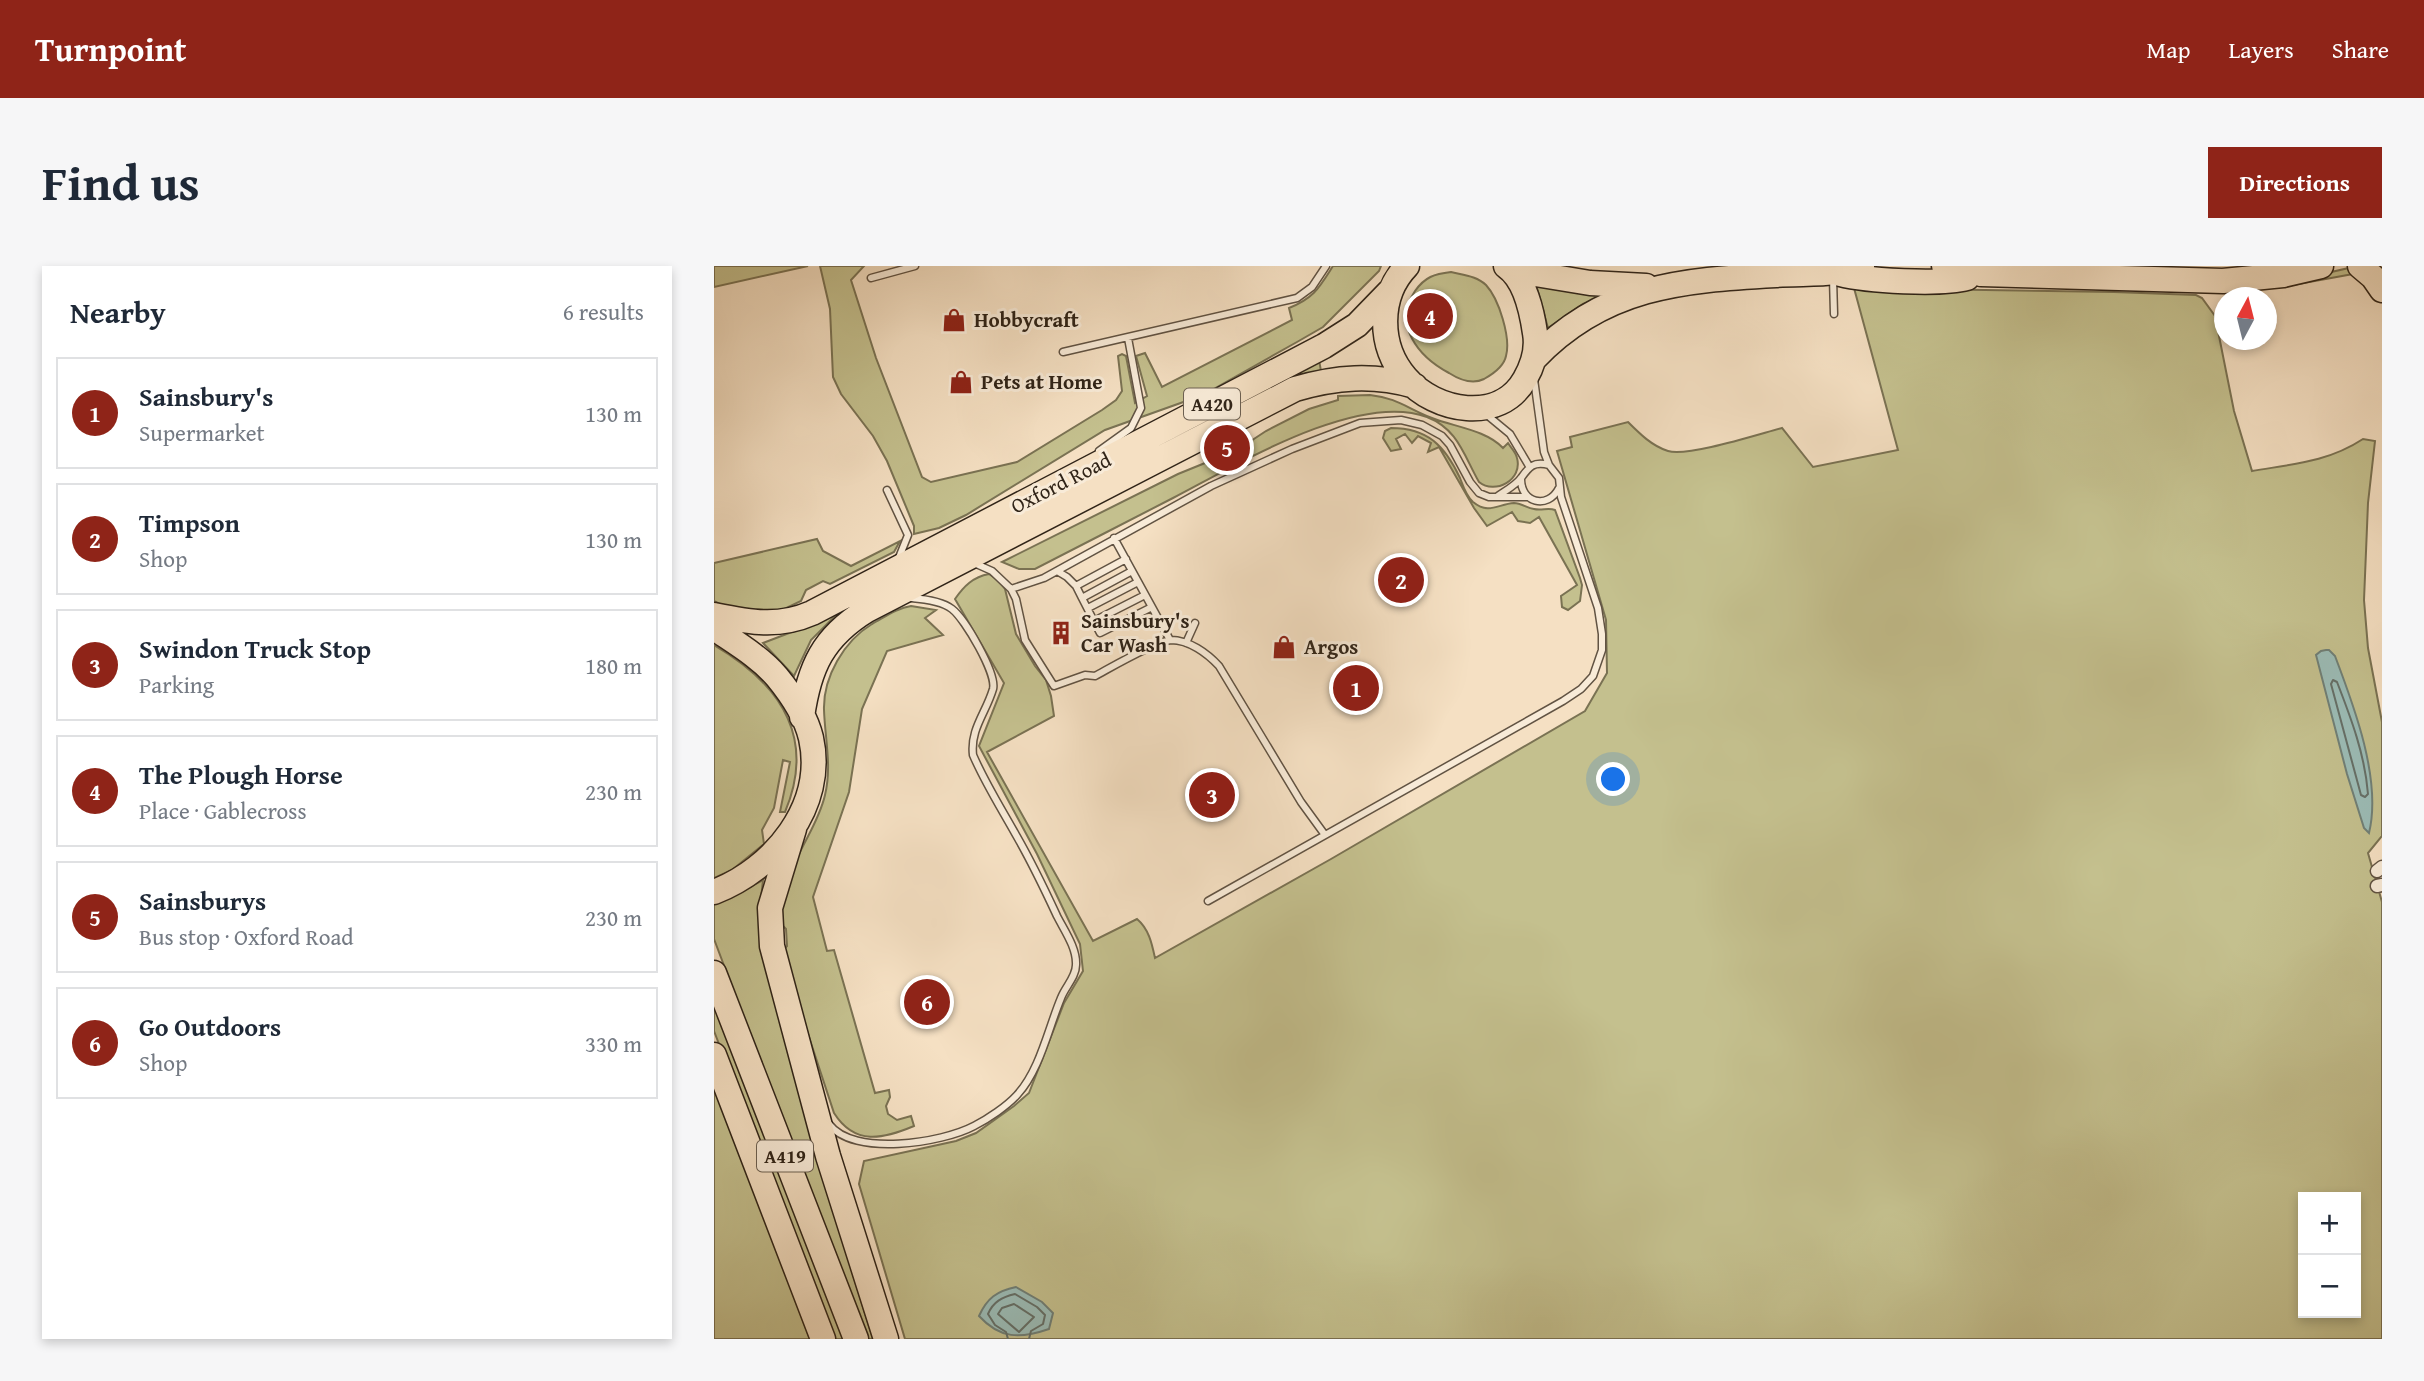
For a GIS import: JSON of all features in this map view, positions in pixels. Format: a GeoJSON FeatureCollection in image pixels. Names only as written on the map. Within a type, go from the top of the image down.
{"type":"FeatureCollection","features":[{"type":"Feature","properties":{"kind":"highway","name":"A420"},"geometry":{"type":"LineString","coordinates":[[1407,266],[1394,281],[1389,292],[1385,319],[1389,345],[1403,373],[1415,386],[1458,408],[1477,409]]}},
{"type":"Feature","properties":{"kind":"highway"},"geometry":{"type":"LineString","coordinates":[[1509,268],[1590,283],[1657,287],[1729,278],[1835,272],[1862,266]]}},
{"type":"Feature","properties":{"kind":"highway"},"geometry":{"type":"LineString","coordinates":[[1944,266],[1959,267],[1982,274]]}},
{"type":"Feature","properties":{"kind":"highway"},"geometry":{"type":"LineString","coordinates":[[2128,278],[2200,266]]}},
{"type":"Feature","properties":{"kind":"highway"},"geometry":{"type":"LineString","coordinates":[[1835,272],[1859,278],[1902,273],[1952,281],[1982,274],[2223,281],[2265,277],[2321,266]]}},
{"type":"Feature","properties":{"kind":"highway"},"geometry":{"type":"LineString","coordinates":[[2360,266],[2382,289]]}},
{"type":"Feature","properties":{"kind":"highway"},"geometry":{"type":"LineString","coordinates":[[1509,268],[1525,294],[1533,325],[1536,342],[1533,363]]}},
{"type":"Feature","properties":{"kind":"highway"},"geometry":{"type":"LineString","coordinates":[[1477,409],[1496,405],[1509,397],[1519,388],[1533,363],[1560,334],[1596,309],[1657,287]]}},
{"type":"Feature","properties":{"kind":"highway","name":"Oxford Road"},"geometry":{"type":"LineString","coordinates":[[714,615],[757,624],[794,620],[823,607],[1332,341],[1357,325],[1389,292]]}},
{"type":"Feature","properties":{"kind":"highway","name":"Oxford Road"},"geometry":{"type":"LineString","coordinates":[[802,717],[809,680],[823,650],[848,623],[884,601],[1294,389],[1355,377],[1393,379],[1415,386]]}},
{"type":"Feature","properties":{"kind":"highway","name":"A420"},"geometry":{"type":"LineString","coordinates":[[714,628],[771,670],[802,717],[812,743],[812,772],[806,800],[794,830],[760,866],[714,892]]}},
{"type":"Feature","properties":{"kind":"highway"},"geometry":{"type":"LineString","coordinates":[[794,830],[773,895],[770,935],[811,1099],[886,1339]]}},
{"type":"Feature","properties":{"kind":"highway","name":"A419"},"geometry":{"type":"LineString","coordinates":[[714,973],[856,1339]]}},
{"type":"Feature","properties":{"kind":"highway","name":"A419"},"geometry":{"type":"LineString","coordinates":[[714,1055],[823,1339]]}},
{"type":"Feature","properties":{"kind":"lane"},"geometry":{"type":"LineString","coordinates":[[871,278],[915,266]]}},
{"type":"Feature","properties":{"kind":"lane"},"geometry":{"type":"LineString","coordinates":[[1063,352],[1297,298],[1312,287],[1326,266]]}},
{"type":"Feature","properties":{"kind":"lane"},"geometry":{"type":"LineString","coordinates":[[1729,278],[1767,266]]}},
{"type":"Feature","properties":{"kind":"lane"},"geometry":{"type":"LineString","coordinates":[[1835,272],[1835,314]]}},
{"type":"Feature","properties":{"kind":"lane"},"geometry":{"type":"LineString","coordinates":[[1090,456],[1131,428],[1139,417],[1140,397],[1128,338]]}},
{"type":"Feature","properties":{"kind":"lane"},"geometry":{"type":"LineString","coordinates":[[1208,901],[1563,701],[1581,689],[1593,676],[1602,650],[1600,617],[1574,540],[1557,473],[1549,465],[1544,453],[1533,363]]}},
{"type":"Feature","properties":{"kind":"lane"},"geometry":{"type":"LineString","coordinates":[[1477,409],[1507,431],[1529,466]]}},
{"type":"Feature","properties":{"kind":"lane"},"geometry":{"type":"LineString","coordinates":[[1011,589],[1044,578],[1212,486],[1292,449],[1360,424],[1389,419],[1411,421],[1442,436],[1475,489],[1484,496],[1527,497],[1539,502],[1552,498],[1559,488]]}},
{"type":"Feature","properties":{"kind":"lane"},"geometry":{"type":"LineString","coordinates":[[1498,496],[1521,478],[1529,466],[1537,463],[1549,465]]}},
{"type":"Feature","properties":{"kind":"lane"},"geometry":{"type":"LineString","coordinates":[[1025,502],[1080,464]]}},
{"type":"Feature","properties":{"kind":"lane"},"geometry":{"type":"LineString","coordinates":[[1521,478],[1521,488],[1527,497]]}},
{"type":"Feature","properties":{"kind":"lane"},"geometry":{"type":"LineString","coordinates":[[887,489],[908,535],[895,568]]}},
{"type":"Feature","properties":{"kind":"lane"},"geometry":{"type":"LineString","coordinates":[[1114,538],[1170,640]]}},
{"type":"Feature","properties":{"kind":"lane"},"geometry":{"type":"LineString","coordinates":[[1076,586],[1126,559]]}},
{"type":"Feature","properties":{"kind":"lane"},"geometry":{"type":"LineString","coordinates":[[961,562],[989,569],[1011,589],[1026,640],[1054,686],[1085,675],[1095,676],[1170,640],[1186,643],[1206,653],[1219,666],[1301,802],[1325,835]]}},
{"type":"Feature","properties":{"kind":"lane"},"geometry":{"type":"LineString","coordinates":[[1056,571],[1076,586],[1100,633],[1152,607]]}},
{"type":"Feature","properties":{"kind":"lane"},"geometry":{"type":"LineString","coordinates":[[1082,597],[1132,571]]}},
{"type":"Feature","properties":{"kind":"lane"},"geometry":{"type":"LineString","coordinates":[[1088,608],[1138,582]]}},
{"type":"Feature","properties":{"kind":"lane"},"geometry":{"type":"LineString","coordinates":[[1094,621],[1145,595]]}},
{"type":"Feature","properties":{"kind":"lane"},"geometry":{"type":"LineString","coordinates":[[811,1099],[838,1134],[868,1144],[897,1144],[948,1136],[974,1126],[1017,1096],[1025,1084],[1062,995],[1076,969],[1072,947],[1059,919],[973,755],[975,730],[993,688],[991,673],[961,618],[951,608],[915,598],[884,601]]}},
{"type":"Feature","properties":{"kind":"lane"},"geometry":{"type":"LineString","coordinates":[[1186,643],[1195,623]]}},
{"type":"Feature","properties":{"kind":"shaded area"},"geometry":{"type":"Polygon","coordinates":[[[714,266],[808,266],[714,287],[714,266]]]}},
{"type":"Feature","properties":{"kind":"shaded area"},"geometry":{"type":"Polygon","coordinates":[[[820,266],[864,266],[851,280],[876,358],[922,477],[931,482],[1017,462],[1102,410],[1116,400],[1122,391],[1118,356],[1122,354],[1126,356],[1135,403],[1147,396],[1136,356],[1145,353],[1162,387],[1292,320],[1289,308],[1315,292],[1333,266],[1381,266],[1323,327],[1297,342],[1203,395],[1105,430],[966,515],[939,528],[914,534],[914,526],[887,461],[873,436],[841,394],[833,377],[830,309],[820,266]]]}},
{"type":"Feature","properties":{"kind":"shaded area"},"geometry":{"type":"Polygon","coordinates":[[[2349,268],[2353,274],[2282,287],[2305,278],[2349,268]]]}},
{"type":"Feature","properties":{"kind":"shaded area"},"geometry":{"type":"Polygon","coordinates":[[[1451,272],[1474,278],[1486,285],[1503,319],[1507,339],[1505,360],[1494,372],[1480,381],[1462,380],[1438,366],[1419,349],[1408,328],[1406,316],[1415,291],[1430,277],[1451,272]]]}},
{"type":"Feature","properties":{"kind":"shaded area"},"geometry":{"type":"Polygon","coordinates":[[[1535,281],[1603,296],[1583,304],[1548,328],[1535,281]]]}},
{"type":"Feature","properties":{"kind":"shaded area"},"geometry":{"type":"Polygon","coordinates":[[[1854,288],[2196,295],[2202,298],[2214,315],[2214,350],[2222,350],[2234,411],[2252,471],[2296,464],[2337,453],[2363,439],[2375,441],[2368,503],[2364,600],[2368,648],[2382,722],[2382,836],[2368,853],[2382,902],[2382,1339],[905,1339],[859,1184],[864,1161],[956,1141],[976,1133],[1029,1093],[1064,1003],[1083,971],[1080,944],[1037,854],[979,746],[1004,683],[955,599],[965,586],[978,577],[989,574],[1005,589],[1016,634],[1046,680],[1054,716],[987,752],[1093,941],[1137,919],[1147,932],[1155,958],[1585,711],[1607,673],[1606,620],[1557,451],[1572,447],[1570,437],[1628,422],[1657,446],[1678,452],[1707,448],[1782,428],[1813,467],[1898,450],[1854,288]]]}},
{"type":"Feature","properties":{"kind":"shaded area"},"geometry":{"type":"Polygon","coordinates":[[[1319,360],[1321,371],[838,613],[811,640],[794,676],[763,643],[797,630],[1319,360]]]}},
{"type":"Feature","properties":{"kind":"shaded area"},"geometry":{"type":"Polygon","coordinates":[[[1370,395],[1388,399],[1432,418],[1479,433],[1503,448],[1508,443],[1516,456],[1516,473],[1512,479],[1500,486],[1485,486],[1479,482],[1453,436],[1438,422],[1427,417],[1399,412],[1366,414],[1332,423],[1262,451],[1035,569],[1019,569],[1002,562],[1178,474],[1237,450],[1266,431],[1309,409],[1338,400],[1338,396],[1370,395]]]}},
{"type":"Feature","properties":{"kind":"shaded area"},"geometry":{"type":"Polygon","coordinates":[[[1391,428],[1415,431],[1434,441],[1448,457],[1468,497],[1479,506],[1489,508],[1514,503],[1534,509],[1555,510],[1582,585],[1580,601],[1568,610],[1562,607],[1561,596],[1577,585],[1539,517],[1530,523],[1518,521],[1512,512],[1487,526],[1474,508],[1439,447],[1428,452],[1431,443],[1418,436],[1412,443],[1405,434],[1396,439],[1401,449],[1391,451],[1383,438],[1385,431],[1391,428]]]}},
{"type":"Feature","properties":{"kind":"shaded area"},"geometry":{"type":"Polygon","coordinates":[[[817,539],[823,551],[851,566],[900,541],[894,552],[830,584],[823,581],[806,590],[801,601],[778,612],[729,609],[714,601],[714,563],[817,539]]]}},
{"type":"Feature","properties":{"kind":"shaded area"},"geometry":{"type":"Polygon","coordinates":[[[911,606],[936,610],[925,618],[943,635],[887,651],[862,709],[849,792],[813,897],[827,951],[834,950],[875,1093],[889,1090],[890,1097],[886,1106],[888,1114],[897,1120],[911,1116],[914,1126],[891,1134],[870,1137],[851,1131],[834,1113],[781,952],[787,946],[786,929],[779,922],[796,862],[825,795],[828,763],[824,710],[831,673],[844,650],[862,631],[891,613],[911,606]]]}},
{"type":"Feature","properties":{"kind":"shaded area"},"geometry":{"type":"Polygon","coordinates":[[[714,645],[757,676],[773,694],[786,714],[794,736],[797,759],[794,785],[785,812],[780,812],[790,762],[783,760],[774,808],[762,830],[764,844],[732,870],[714,878],[714,645]]]}},
{"type":"Feature","properties":{"kind":"shaded area"},"geometry":{"type":"Polygon","coordinates":[[[763,880],[761,899],[847,1255],[873,1339],[865,1339],[714,939],[714,903],[763,880]]]}},
{"type":"Feature","properties":{"kind":"shaded area"},"geometry":{"type":"Polygon","coordinates":[[[714,1005],[845,1339],[832,1339],[714,1031],[714,1005]]]}},
{"type":"Feature","properties":{"kind":"shaded area"},"geometry":{"type":"Polygon","coordinates":[[[714,1084],[810,1339],[714,1339],[714,1084]]]}},
{"type":"Feature","properties":{"kind":"water"},"geometry":{"type":"Polygon","coordinates":[[[2329,650],[2335,656],[2364,743],[2372,790],[2369,833],[2364,828],[2347,774],[2316,655],[2329,650]]]}},
{"type":"Feature","properties":{"kind":"water"},"geometry":{"type":"Polygon","coordinates":[[[1016,1287],[1042,1302],[1053,1313],[1049,1329],[1011,1335],[995,1329],[979,1316],[993,1296],[1016,1287]]]}},
{"type":"Feature","properties":{"kind":"place","name":"The Plough Horse"},"geometry":{"type":"Point","coordinates":[1430,316]}},
{"type":"Feature","properties":{"kind":"place","name":"Hobbycraft"},"geometry":{"type":"Point","coordinates":[954,320]}},
{"type":"Feature","properties":{"kind":"place","name":"Pets at Home"},"geometry":{"type":"Point","coordinates":[961,382]}},
{"type":"Feature","properties":{"kind":"place","name":"Sainsburys"},"geometry":{"type":"Point","coordinates":[1227,448]}},
{"type":"Feature","properties":{"kind":"place","name":"Timpson"},"geometry":{"type":"Point","coordinates":[1401,580]}},
{"type":"Feature","properties":{"kind":"place","name":"Sainsbury's Car Wash"},"geometry":{"type":"Point","coordinates":[1061,633]}},
{"type":"Feature","properties":{"kind":"place","name":"Argos"},"geometry":{"type":"Point","coordinates":[1284,647]}},
{"type":"Feature","properties":{"kind":"place","name":"Sainsbury's"},"geometry":{"type":"Point","coordinates":[1356,688]}},
{"type":"Feature","properties":{"kind":"place","name":"Swindon Truck Stop"},"geometry":{"type":"Point","coordinates":[1212,795]}},
{"type":"Feature","properties":{"kind":"place","name":"Go Outdoors"},"geometry":{"type":"Point","coordinates":[927,1002]}}]}
